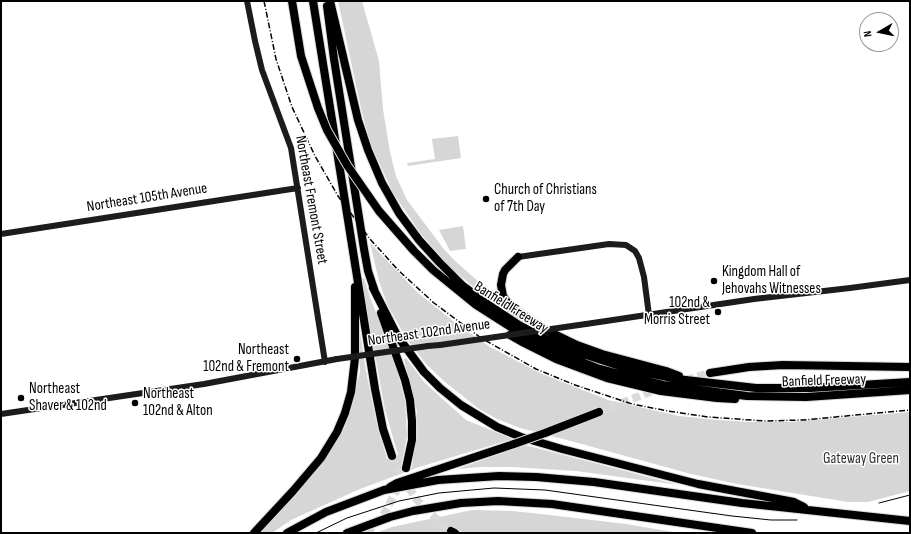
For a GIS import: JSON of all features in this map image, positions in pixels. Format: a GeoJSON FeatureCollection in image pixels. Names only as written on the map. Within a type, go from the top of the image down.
{"type":"FeatureCollection","features":[{"type":"Feature","properties":{"kind":"highway","name":"Banfield Freeway"},"geometry":{"type":"LineString","coordinates":[[292,1],[301,56],[318,108],[347,165],[379,211],[410,247],[433,270],[476,305],[523,335],[584,363],[623,376],[670,386],[748,396],[806,397],[910,390]]}},
{"type":"Feature","properties":{"kind":"highway"},"geometry":{"type":"LineString","coordinates":[[313,1],[377,402],[383,429],[392,456]]}},
{"type":"Feature","properties":{"kind":"highway"},"geometry":{"type":"LineString","coordinates":[[326,1],[364,249],[373,288],[405,380],[410,400],[412,435],[411,449],[406,468]]}},
{"type":"Feature","properties":{"kind":"highway","name":"Banfield Freeway"},"geometry":{"type":"LineString","coordinates":[[330,1],[358,120],[368,150],[382,183],[399,213],[419,240],[463,286],[519,325],[546,339],[623,368],[694,382],[756,388],[810,388],[910,382]]}},
{"type":"Feature","properties":{"kind":"highway"},"geometry":{"type":"LineString","coordinates":[[518,256],[505,270],[500,285],[503,296],[516,311],[544,329],[578,345],[614,357],[666,370],[694,382]]}},
{"type":"Feature","properties":{"kind":"highway"},"geometry":{"type":"LineString","coordinates":[[254,533],[293,491],[320,458],[337,432],[345,413],[351,392],[356,358],[355,264]]}},
{"type":"Feature","properties":{"kind":"highway"},"geometry":{"type":"LineString","coordinates":[[373,288],[398,337],[424,372],[440,388],[461,405],[497,427],[528,439],[698,484],[794,502],[810,509]]}},
{"type":"Feature","properties":{"kind":"highway"},"geometry":{"type":"LineString","coordinates":[[510,335],[545,354],[592,373],[635,386],[661,391],[733,400],[748,396]]}},
{"type":"Feature","properties":{"kind":"highway"},"geometry":{"type":"LineString","coordinates":[[710,373],[749,367],[783,365],[910,367]]}},
{"type":"Feature","properties":{"kind":"highway"},"geometry":{"type":"LineString","coordinates":[[287,533],[326,512],[384,490],[397,483],[514,444],[599,412]]}},
{"type":"Feature","properties":{"kind":"highway"},"geometry":{"type":"LineString","coordinates":[[384,490],[459,477],[530,477],[594,482],[742,503],[810,509],[910,521]]}},
{"type":"Feature","properties":{"kind":"highway"},"geometry":{"type":"LineString","coordinates":[[347,533],[390,517],[418,510],[461,503],[498,501],[552,504],[752,533]]}},
{"type":"Feature","properties":{"kind":"main road","name":"Northeast Fremont Street"},"geometry":{"type":"LineString","coordinates":[[247,1],[253,36],[262,70],[291,148],[325,362]]}},
{"type":"Feature","properties":{"kind":"main road","name":"Northeast 105th Avenue"},"geometry":{"type":"LineString","coordinates":[[1,234],[298,188]]}},
{"type":"Feature","properties":{"kind":"main road"},"geometry":{"type":"LineString","coordinates":[[518,256],[609,244],[623,244],[632,248],[637,254],[641,263],[648,315]]}},
{"type":"Feature","properties":{"kind":"main road","name":"Northeast 102nd Avenue"},"geometry":{"type":"LineString","coordinates":[[1,414],[204,384],[337,359],[754,299],[910,280]]}},
{"type":"Feature","properties":{"kind":"green space"},"geometry":{"type":"Polygon","coordinates":[[[338,1],[362,1],[379,61],[383,109],[390,152],[396,176],[407,200],[443,248],[454,260],[512,311],[530,324],[524,325],[485,297],[448,265],[421,234],[393,193],[372,147],[366,128],[338,1]]]}},
{"type":"Feature","properties":{"kind":"green space"},"geometry":{"type":"Polygon","coordinates":[[[458,136],[461,158],[408,166],[407,163],[435,159],[432,139],[458,136]]]}},
{"type":"Feature","properties":{"kind":"green space"},"geometry":{"type":"Polygon","coordinates":[[[463,226],[466,249],[450,251],[439,230],[463,226]]]}},
{"type":"Feature","properties":{"kind":"green space","name":"Gateway Green"},"geometry":{"type":"Polygon","coordinates":[[[370,243],[418,293],[453,321],[490,347],[540,373],[608,400],[679,416],[750,422],[789,422],[910,412],[910,491],[868,502],[848,502],[737,484],[691,474],[520,428],[497,419],[479,409],[445,382],[426,364],[406,338],[387,304],[379,281],[370,243]]]}},
{"type":"Feature","properties":{"kind":"green space"},"geometry":{"type":"Polygon","coordinates":[[[361,278],[364,278],[394,359],[405,401],[407,436],[401,467],[412,468],[417,412],[404,359],[406,358],[425,383],[466,420],[513,439],[419,467],[360,489],[291,520],[272,533],[259,533],[316,471],[345,427],[360,372],[358,319],[366,371],[377,425],[387,459],[398,455],[385,410],[361,278]]]}},
{"type":"Feature","properties":{"kind":"green space"},"geometry":{"type":"Polygon","coordinates":[[[525,445],[679,485],[576,471],[511,467],[457,469],[525,445]]]}},
{"type":"Feature","properties":{"kind":"green space"},"geometry":{"type":"Polygon","coordinates":[[[472,510],[512,511],[541,514],[626,524],[679,533],[463,533],[454,527],[450,533],[376,533],[392,527],[472,510]]]}},
{"type":"Feature","properties":{"kind":"tunnel"},"geometry":{"type":"LineString","coordinates":[[686,380],[710,373]]}},
{"type":"Feature","properties":{"kind":"tunnel"},"geometry":{"type":"LineString","coordinates":[[599,412],[660,388]]}},
{"type":"Feature","properties":{"kind":"tunnel"},"geometry":{"type":"LineString","coordinates":[[392,456],[403,479],[417,500],[451,531]]}},
{"type":"Feature","properties":{"kind":"tunnel"},"geometry":{"type":"LineString","coordinates":[[367,533],[384,514],[401,482]]}},
{"type":"Feature","properties":{"kind":"tram line"},"geometry":{"type":"LineString","coordinates":[[316,533],[347,518],[399,501],[439,493],[494,488],[545,490],[732,516],[771,520],[797,520]]}},
{"type":"Feature","properties":{"kind":"tram line"},"geometry":{"type":"LineString","coordinates":[[879,503],[910,495]]}},
{"type":"Feature","properties":{"kind":"railway"},"geometry":{"type":"LineString","coordinates":[[264,1],[276,59],[292,107],[315,156],[338,196],[370,239],[399,271],[434,303],[481,338],[536,369],[575,385],[632,404],[668,411],[708,417],[765,421],[803,420],[910,410]]}},
{"type":"Feature","properties":{"kind":"place","name":"Church of Christians of 7th Day"},"geometry":{"type":"Point","coordinates":[486,199]}},
{"type":"Feature","properties":{"kind":"place","name":"Kingdom Hall of Jehovahs Witnesses"},"geometry":{"type":"Point","coordinates":[714,281]}},
{"type":"Feature","properties":{"kind":"place","name":"102nd & Morris Street"},"geometry":{"type":"Point","coordinates":[718,312]}},
{"type":"Feature","properties":{"kind":"place","name":"Northeast 102nd & Fremont"},"geometry":{"type":"Point","coordinates":[297,359]}},
{"type":"Feature","properties":{"kind":"place","name":"Northeast Shaver & 102nd"},"geometry":{"type":"Point","coordinates":[21,398]}},
{"type":"Feature","properties":{"kind":"place","name":"Northeast 102nd & Alton"},"geometry":{"type":"Point","coordinates":[135,403]}}]}
